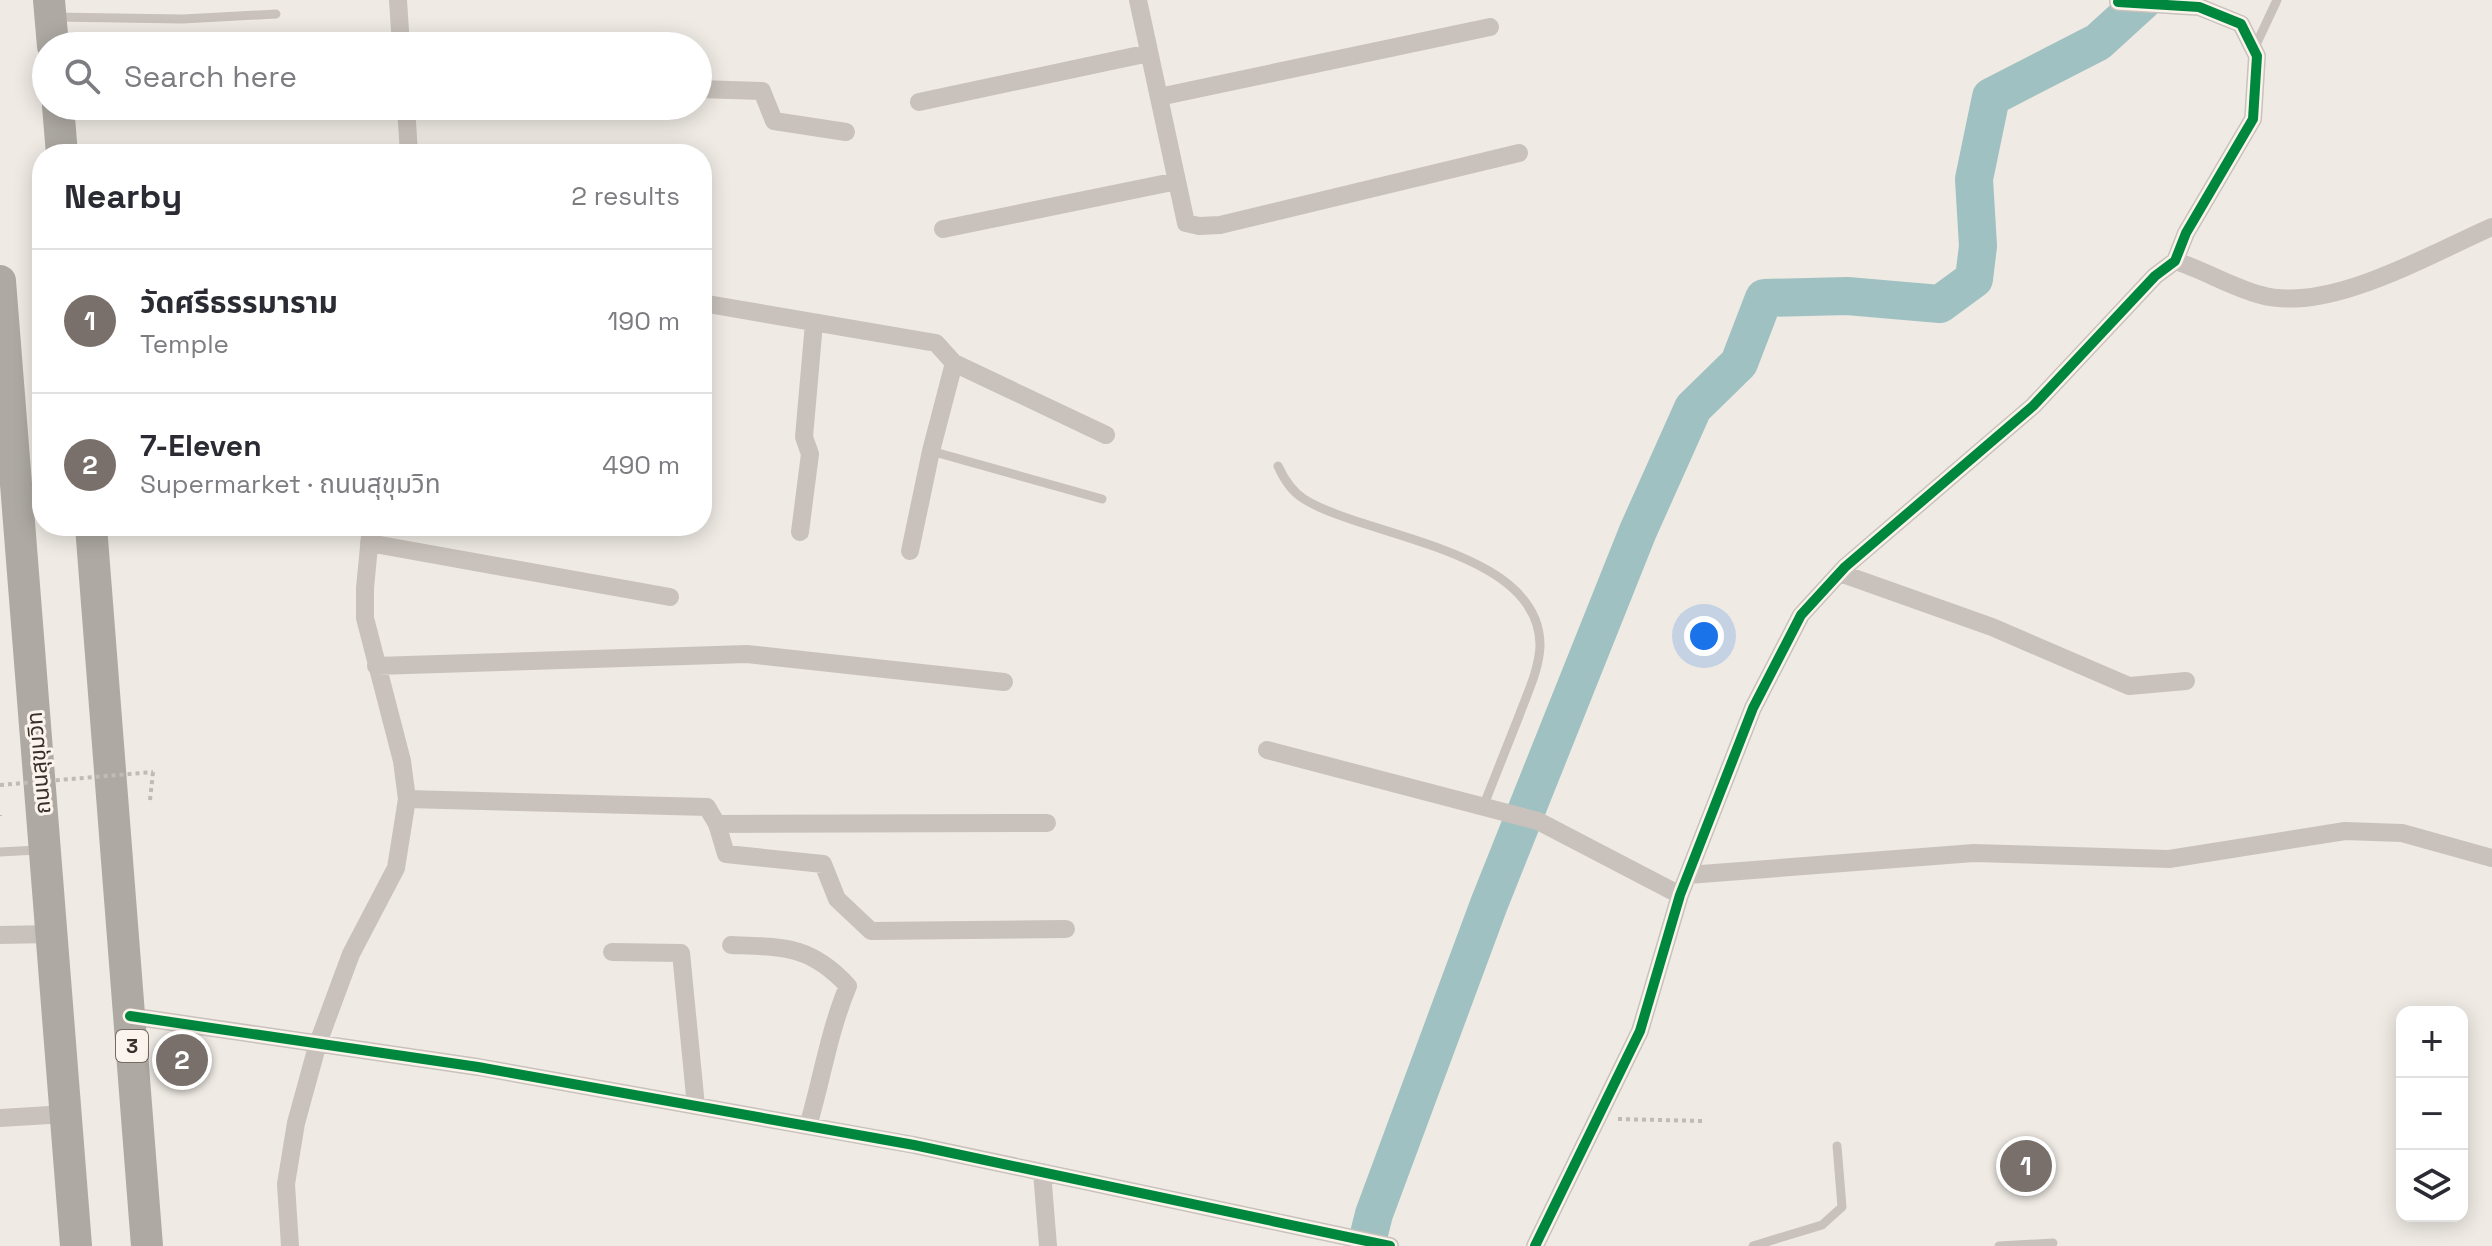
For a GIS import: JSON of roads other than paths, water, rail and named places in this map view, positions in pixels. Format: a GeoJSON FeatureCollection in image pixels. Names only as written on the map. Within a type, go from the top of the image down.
{"type":"FeatureCollection","features":[{"type":"Feature","properties":{"kind":"highway"},"geometry":{"type":"LineString","coordinates":[[59,120],[61,144]]}},
{"type":"Feature","properties":{"kind":"highway","name":"ถนนสุขุมวิท"},"geometry":{"type":"LineString","coordinates":[[0,281],[5,402],[76,1246]]}},
{"type":"Feature","properties":{"kind":"highway","name":"3"},"geometry":{"type":"LineString","coordinates":[[92,536],[147,1246]]}},
{"type":"Feature","properties":{"kind":"street"},"geometry":{"type":"LineString","coordinates":[[398,0],[400,32]]}},
{"type":"Feature","properties":{"kind":"street"},"geometry":{"type":"LineString","coordinates":[[1138,0],[1186,223],[1220,225],[1519,153]]}},
{"type":"Feature","properties":{"kind":"street"},"geometry":{"type":"LineString","coordinates":[[1535,1246],[1640,1031],[1680,895],[1753,708],[1801,615],[1840,573],[2033,406],[2155,276],[2175,261],[2186,233],[2253,119],[2257,56],[2241,24],[2199,7],[2116,1]]}},
{"type":"Feature","properties":{"kind":"street"},"geometry":{"type":"LineString","coordinates":[[1159,97],[1490,27]]}},
{"type":"Feature","properties":{"kind":"street"},"geometry":{"type":"LineString","coordinates":[[919,102],[1149,53]]}},
{"type":"Feature","properties":{"kind":"street"},"geometry":{"type":"LineString","coordinates":[[712,89],[762,91],[774,121],[846,132]]}},
{"type":"Feature","properties":{"kind":"street"},"geometry":{"type":"LineString","coordinates":[[407,120],[408,144]]}},
{"type":"Feature","properties":{"kind":"street"},"geometry":{"type":"LineString","coordinates":[[943,229],[1177,181]]}},
{"type":"Feature","properties":{"kind":"street"},"geometry":{"type":"LineString","coordinates":[[2175,261],[2262,296],[2307,298],[2359,286],[2492,227]]}},
{"type":"Feature","properties":{"kind":"street"},"geometry":{"type":"LineString","coordinates":[[712,305],[936,343],[954,363],[1106,435]]}},
{"type":"Feature","properties":{"kind":"street"},"geometry":{"type":"LineString","coordinates":[[800,532],[810,454],[804,437],[814,323]]}},
{"type":"Feature","properties":{"kind":"street"},"geometry":{"type":"LineString","coordinates":[[910,551],[954,363]]}},
{"type":"Feature","properties":{"kind":"street"},"geometry":{"type":"LineString","coordinates":[[290,1246],[286,1184],[296,1123],[318,1043],[351,954],[396,868],[407,799],[402,761],[365,618],[370,536]]}},
{"type":"Feature","properties":{"kind":"street"},"geometry":{"type":"LineString","coordinates":[[380,536],[670,597]]}},
{"type":"Feature","properties":{"kind":"street"},"geometry":{"type":"LineString","coordinates":[[1840,573],[1992,627],[2129,686],[2186,681]]}},
{"type":"Feature","properties":{"kind":"street"},"geometry":{"type":"LineString","coordinates":[[376,666],[747,654],[1004,682]]}},
{"type":"Feature","properties":{"kind":"street"},"geometry":{"type":"LineString","coordinates":[[1267,750],[1538,821],[1680,895]]}},
{"type":"Feature","properties":{"kind":"street"},"geometry":{"type":"LineString","coordinates":[[407,799],[707,807],[717,824],[726,854],[823,864],[837,899],[871,931],[1066,929]]}},
{"type":"Feature","properties":{"kind":"street"},"geometry":{"type":"LineString","coordinates":[[717,824],[1047,823]]}},
{"type":"Feature","properties":{"kind":"street"},"geometry":{"type":"LineString","coordinates":[[1688,875],[1974,853],[2169,859],[2345,831],[2402,833],[2492,858]]}},
{"type":"Feature","properties":{"kind":"street"},"geometry":{"type":"LineString","coordinates":[[0,935],[52,934]]}},
{"type":"Feature","properties":{"kind":"street"},"geometry":{"type":"LineString","coordinates":[[731,945],[787,947],[828,964],[848,986],[832,1024],[824,1071],[808,1126]]}},
{"type":"Feature","properties":{"kind":"street"},"geometry":{"type":"LineString","coordinates":[[612,952],[681,953],[696,1106]]}},
{"type":"Feature","properties":{"kind":"street"},"geometry":{"type":"LineString","coordinates":[[130,1016],[478,1067],[808,1126],[1390,1246]]}},
{"type":"Feature","properties":{"kind":"street"},"geometry":{"type":"LineString","coordinates":[[0,1118],[66,1114]]}},
{"type":"Feature","properties":{"kind":"street"},"geometry":{"type":"LineString","coordinates":[[1042,1172],[1048,1246]]}},
{"type":"Feature","properties":{"kind":"lane"},"geometry":{"type":"LineString","coordinates":[[2254,49],[2277,0]]}},
{"type":"Feature","properties":{"kind":"lane"},"geometry":{"type":"LineString","coordinates":[[51,21],[276,14]]}},
{"type":"Feature","properties":{"kind":"lane"},"geometry":{"type":"LineString","coordinates":[[931,451],[1102,499]]}},
{"type":"Feature","properties":{"kind":"lane"},"geometry":{"type":"LineString","coordinates":[[1278,466],[1287,484],[1301,498],[1320,508],[1413,537],[1480,566],[1505,581],[1525,602],[1535,619],[1540,645],[1535,674],[1483,807]]}},
{"type":"Feature","properties":{"kind":"lane"},"geometry":{"type":"LineString","coordinates":[[0,852],[45,850]]}},
{"type":"Feature","properties":{"kind":"lane"},"geometry":{"type":"LineString","coordinates":[[1753,1246],[1822,1225],[1842,1207],[1837,1146]]}},
{"type":"Feature","properties":{"kind":"lane"},"geometry":{"type":"LineString","coordinates":[[1999,1246],[2053,1243]]}},
{"type":"Feature","properties":{"kind":"waterway"},"geometry":{"type":"LineString","coordinates":[[1366,1246],[1374,1214],[1489,904],[1638,531],[1693,408],[1739,363],[1764,298],[1847,296],[1940,304],[1974,279],[1978,246],[1974,179],[1991,97],[2098,42],[2144,0]]}},
{"type":"Feature","properties":{"kind":"place","name":"7-Eleven"},"geometry":{"type":"Point","coordinates":[182,1060]}},
{"type":"Feature","properties":{"kind":"place","name":"วัดศรีธรรมาราม"},"geometry":{"type":"Point","coordinates":[2026,1166]}}]}
